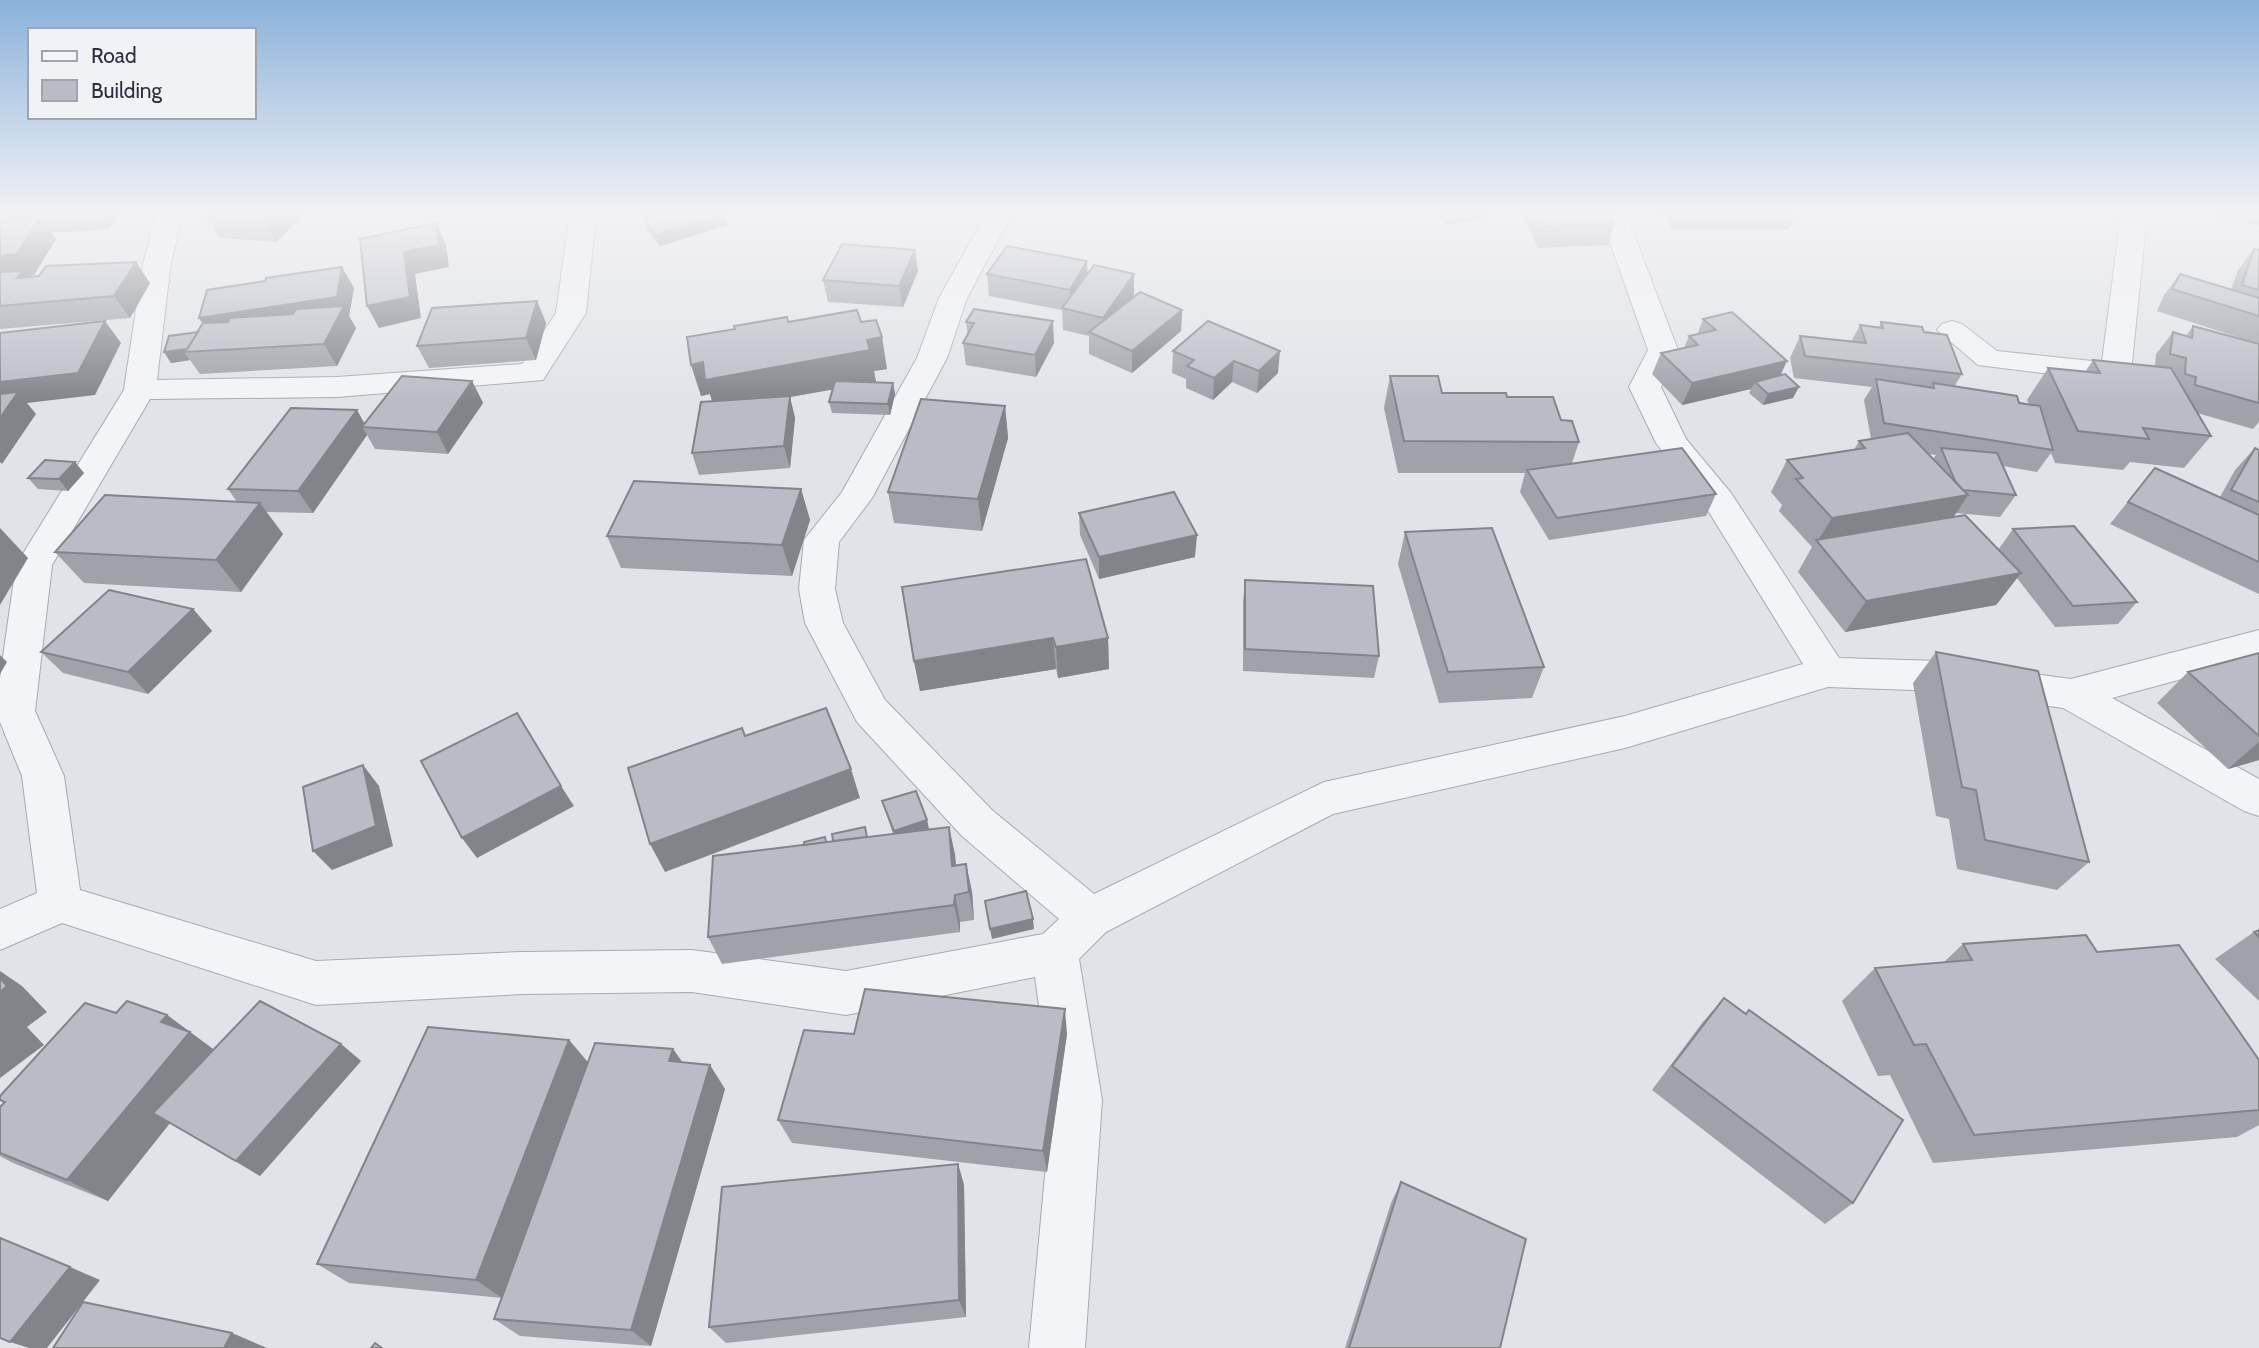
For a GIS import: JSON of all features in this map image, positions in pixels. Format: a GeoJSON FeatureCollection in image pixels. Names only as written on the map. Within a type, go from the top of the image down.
{"type":"FeatureCollection","features":[{"type":"Feature","properties":{"kind":"street"},"geometry":{"type":"LineString","coordinates":[[60,904],[43,776],[15,712],[34,565],[140,390],[155,277]]}},
{"type":"Feature","properties":{"kind":"street"},"geometry":{"type":"LineString","coordinates":[[140,390],[337,387],[533,373],[571,313],[575,277]]}},
{"type":"Feature","properties":{"kind":"street"},"geometry":{"type":"LineString","coordinates":[[965,277],[953,298],[925,369],[855,498],[822,540],[817,589],[824,622],[871,711],[977,823],[1090,918]]}},
{"type":"Feature","properties":{"kind":"street"},"geometry":{"type":"LineString","coordinates":[[1636,277],[1663,350],[1645,387],[1672,443],[1719,501],[1828,671]]}},
{"type":"Feature","properties":{"kind":"street"},"geometry":{"type":"LineString","coordinates":[[1952,330],[1989,359],[2116,373],[2127,277]]}},
{"type":"Feature","properties":{"kind":"street"},"geometry":{"type":"LineString","coordinates":[[2071,694],[2259,644]]}},
{"type":"Feature","properties":{"kind":"street"},"geometry":{"type":"LineString","coordinates":[[0,930],[60,904],[316,983],[522,973],[692,971],[846,993],[1055,952],[1090,918],[1324,799],[1625,732],[1828,671],[1940,676],[2071,694],[2259,799]]}},
{"type":"Feature","properties":{"kind":"street"},"geometry":{"type":"LineString","coordinates":[[1055,952],[1077,1100],[1058,1347]]}},
{"type":"Feature","properties":{"kind":"building"},"geometry":{"type":"Polygon","coordinates":[[[0,277],[126,277],[114,296],[0,306],[0,277]]]}},
{"type":"Feature","properties":{"kind":"building"},"geometry":{"type":"Polygon","coordinates":[[[340,277],[337,297],[199,318],[207,290],[265,281],[266,278],[340,277]]]}},
{"type":"Feature","properties":{"kind":"building"},"geometry":{"type":"Polygon","coordinates":[[[364,277],[407,277],[410,297],[367,306],[364,277]]]}},
{"type":"Feature","properties":{"kind":"building"},"geometry":{"type":"Polygon","coordinates":[[[825,277],[903,277],[899,286],[823,280],[825,277]]]}},
{"type":"Feature","properties":{"kind":"building"},"geometry":{"type":"Polygon","coordinates":[[[1002,277],[1078,277],[1070,290],[1002,277]]]}},
{"type":"Feature","properties":{"kind":"building"},"geometry":{"type":"Polygon","coordinates":[[[1085,277],[1132,277],[1103,318],[1062,308],[1085,277]]]}},
{"type":"Feature","properties":{"kind":"building"},"geometry":{"type":"Polygon","coordinates":[[[2178,277],[2190,277],[2259,298],[2259,316],[2172,289],[2178,277]]]}},
{"type":"Feature","properties":{"kind":"building"},"geometry":{"type":"Polygon","coordinates":[[[2245,277],[2259,277],[2259,290],[2242,285],[2245,277]]]}},
{"type":"Feature","properties":{"kind":"building"},"geometry":{"type":"Polygon","coordinates":[[[1140,292],[1182,310],[1132,351],[1089,332],[1140,292]]]}},
{"type":"Feature","properties":{"kind":"building"},"geometry":{"type":"Polygon","coordinates":[[[537,301],[526,338],[417,346],[432,308],[537,301]]]}},
{"type":"Feature","properties":{"kind":"building"},"geometry":{"type":"Polygon","coordinates":[[[344,306],[324,344],[184,352],[203,323],[228,322],[230,318],[293,314],[296,309],[344,306]]]}},
{"type":"Feature","properties":{"kind":"building"},"geometry":{"type":"Polygon","coordinates":[[[974,309],[1053,321],[1035,355],[963,343],[974,323],[966,322],[974,309]]]}},
{"type":"Feature","properties":{"kind":"building"},"geometry":{"type":"Polygon","coordinates":[[[857,310],[861,322],[876,320],[882,337],[867,340],[870,350],[705,380],[703,362],[691,365],[687,337],[787,317],[788,322],[857,310]]]}},
{"type":"Feature","properties":{"kind":"building"},"geometry":{"type":"Polygon","coordinates":[[[1732,312],[1787,361],[1692,383],[1661,353],[1698,345],[1689,336],[1716,330],[1703,319],[1732,312]]]}},
{"type":"Feature","properties":{"kind":"building"},"geometry":{"type":"Polygon","coordinates":[[[105,321],[78,373],[0,382],[0,333],[105,321]]]}},
{"type":"Feature","properties":{"kind":"building"},"geometry":{"type":"Polygon","coordinates":[[[1208,321],[1280,351],[1259,371],[1234,361],[1214,378],[1187,366],[1194,360],[1173,351],[1208,321]]]}},
{"type":"Feature","properties":{"kind":"building"},"geometry":{"type":"Polygon","coordinates":[[[1881,322],[1922,327],[1924,332],[1947,335],[1962,374],[1805,356],[1800,336],[1866,343],[1860,325],[1883,328],[1881,322]]]}},
{"type":"Feature","properties":{"kind":"building"},"geometry":{"type":"Polygon","coordinates":[[[2193,326],[2259,344],[2259,403],[2195,385],[2196,377],[2185,374],[2186,358],[2170,354],[2173,332],[2192,338],[2193,326]]]}},
{"type":"Feature","properties":{"kind":"building"},"geometry":{"type":"Polygon","coordinates":[[[198,332],[187,349],[164,352],[169,336],[198,332]]]}},
{"type":"Feature","properties":{"kind":"building"},"geometry":{"type":"Polygon","coordinates":[[[2093,360],[2171,368],[2211,436],[2143,428],[2149,439],[2078,431],[2048,368],[2100,373],[2093,360]]]}},
{"type":"Feature","properties":{"kind":"building"},"geometry":{"type":"Polygon","coordinates":[[[1785,374],[1799,387],[1768,394],[1755,382],[1785,374]]]}},
{"type":"Feature","properties":{"kind":"building"},"geometry":{"type":"Polygon","coordinates":[[[402,376],[472,381],[437,432],[362,427],[402,376]]]}},
{"type":"Feature","properties":{"kind":"building"},"geometry":{"type":"Polygon","coordinates":[[[1390,376],[1438,376],[1442,393],[1506,393],[1507,397],[1553,397],[1561,420],[1572,421],[1579,442],[1404,441],[1390,376]]]}},
{"type":"Feature","properties":{"kind":"building"},"geometry":{"type":"Polygon","coordinates":[[[1876,379],[1934,388],[1933,383],[2017,396],[2019,403],[2040,406],[2053,450],[1884,423],[1876,379]]]}},
{"type":"Feature","properties":{"kind":"building"},"geometry":{"type":"Polygon","coordinates":[[[835,381],[893,383],[888,404],[829,402],[835,381]]]}},
{"type":"Feature","properties":{"kind":"building"},"geometry":{"type":"Polygon","coordinates":[[[18,392],[0,418],[0,394],[18,392]]]}},
{"type":"Feature","properties":{"kind":"building"},"geometry":{"type":"Polygon","coordinates":[[[790,396],[784,446],[692,453],[701,402],[790,396]]]}},
{"type":"Feature","properties":{"kind":"building"},"geometry":{"type":"Polygon","coordinates":[[[921,399],[1005,406],[978,499],[888,492],[921,399]]]}},
{"type":"Feature","properties":{"kind":"building"},"geometry":{"type":"Polygon","coordinates":[[[291,408],[357,410],[298,491],[228,489],[291,408]]]}},
{"type":"Feature","properties":{"kind":"building"},"geometry":{"type":"Polygon","coordinates":[[[1908,433],[1968,495],[1832,518],[1796,479],[1803,478],[1787,460],[1865,448],[1859,441],[1908,433]]]}},
{"type":"Feature","properties":{"kind":"building"},"geometry":{"type":"Polygon","coordinates":[[[1682,448],[1716,494],[1557,518],[1527,470],[1682,448]]]}},
{"type":"Feature","properties":{"kind":"building"},"geometry":{"type":"Polygon","coordinates":[[[1941,448],[1997,453],[2016,495],[1963,490],[1955,481],[1941,448]]]}},
{"type":"Feature","properties":{"kind":"building"},"geometry":{"type":"Polygon","coordinates":[[[2255,448],[2259,450],[2259,502],[2231,490],[2255,448]]]}},
{"type":"Feature","properties":{"kind":"building"},"geometry":{"type":"Polygon","coordinates":[[[45,460],[75,462],[59,479],[28,478],[45,460]]]}},
{"type":"Feature","properties":{"kind":"building"},"geometry":{"type":"Polygon","coordinates":[[[2155,468],[2259,515],[2259,562],[2128,502],[2155,468]]]}},
{"type":"Feature","properties":{"kind":"building"},"geometry":{"type":"Polygon","coordinates":[[[634,481],[801,489],[782,545],[607,536],[634,481]]]}},
{"type":"Feature","properties":{"kind":"building"},"geometry":{"type":"Polygon","coordinates":[[[1174,492],[1197,535],[1099,557],[1079,513],[1174,492]]]}},
{"type":"Feature","properties":{"kind":"building"},"geometry":{"type":"Polygon","coordinates":[[[105,495],[260,503],[216,560],[55,552],[105,495]]]}},
{"type":"Feature","properties":{"kind":"building"},"geometry":{"type":"Polygon","coordinates":[[[1965,515],[2021,573],[1866,601],[1816,540],[1965,515]]]}},
{"type":"Feature","properties":{"kind":"building"},"geometry":{"type":"Polygon","coordinates":[[[2074,526],[2137,602],[2073,606],[2013,529],[2074,526]]]}},
{"type":"Feature","properties":{"kind":"building"},"geometry":{"type":"Polygon","coordinates":[[[1492,528],[1544,667],[1448,672],[1405,532],[1492,528]]]}},
{"type":"Feature","properties":{"kind":"building"},"geometry":{"type":"Polygon","coordinates":[[[1086,559],[1108,638],[1056,647],[1053,638],[914,661],[902,587],[1086,559]]]}},
{"type":"Feature","properties":{"kind":"building"},"geometry":{"type":"Polygon","coordinates":[[[1245,580],[1373,586],[1379,656],[1245,649],[1245,580]]]}},
{"type":"Feature","properties":{"kind":"building"},"geometry":{"type":"Polygon","coordinates":[[[109,590],[193,609],[128,672],[41,652],[109,590]]]}},
{"type":"Feature","properties":{"kind":"building"},"geometry":{"type":"Polygon","coordinates":[[[1936,652],[2038,671],[2089,862],[1985,840],[1976,790],[1962,787],[1936,652]]]}},
{"type":"Feature","properties":{"kind":"building"},"geometry":{"type":"Polygon","coordinates":[[[2259,653],[2259,736],[2188,672],[2259,653]]]}},
{"type":"Feature","properties":{"kind":"building"},"geometry":{"type":"Polygon","coordinates":[[[826,708],[851,769],[650,844],[628,768],[742,728],[745,736],[826,708]]]}},
{"type":"Feature","properties":{"kind":"building"},"geometry":{"type":"Polygon","coordinates":[[[517,713],[561,786],[462,838],[421,761],[517,713]]]}},
{"type":"Feature","properties":{"kind":"building"},"geometry":{"type":"Polygon","coordinates":[[[363,765],[376,826],[313,851],[303,787],[363,765]]]}},
{"type":"Feature","properties":{"kind":"building"},"geometry":{"type":"Polygon","coordinates":[[[916,791],[927,820],[894,831],[882,801],[916,791]]]}},
{"type":"Feature","properties":{"kind":"building"},"geometry":{"type":"Polygon","coordinates":[[[865,827],[867,837],[833,841],[832,834],[865,827]]]}},
{"type":"Feature","properties":{"kind":"building"},"geometry":{"type":"Polygon","coordinates":[[[949,827],[952,866],[966,864],[969,892],[955,895],[954,905],[708,937],[713,856],[949,827]]]}},
{"type":"Feature","properties":{"kind":"building"},"geometry":{"type":"Polygon","coordinates":[[[825,837],[826,842],[804,845],[804,842],[825,837]]]}},
{"type":"Feature","properties":{"kind":"building"},"geometry":{"type":"Polygon","coordinates":[[[1026,891],[1033,919],[990,929],[985,901],[1026,891]]]}},
{"type":"Feature","properties":{"kind":"building"},"geometry":{"type":"Polygon","coordinates":[[[2086,935],[2097,952],[2179,945],[2259,1060],[2259,1110],[1974,1135],[1926,1044],[1914,1045],[1875,968],[1972,960],[1963,944],[2086,935]]]}},
{"type":"Feature","properties":{"kind":"building"},"geometry":{"type":"Polygon","coordinates":[[[0,978],[7,986],[0,992],[0,978]]]}},
{"type":"Feature","properties":{"kind":"building"},"geometry":{"type":"Polygon","coordinates":[[[865,989],[1065,1009],[1043,1151],[778,1120],[804,1030],[854,1034],[865,989]]]}},
{"type":"Feature","properties":{"kind":"building"},"geometry":{"type":"Polygon","coordinates":[[[1724,998],[1746,1014],[1749,1010],[1903,1120],[1853,1203],[1672,1066],[1724,998]]]}},
{"type":"Feature","properties":{"kind":"building"},"geometry":{"type":"Polygon","coordinates":[[[127,1001],[167,1015],[161,1022],[190,1032],[67,1180],[0,1153],[0,1107],[5,1102],[0,1100],[0,1096],[85,1003],[116,1013],[127,1001]]]}},
{"type":"Feature","properties":{"kind":"building"},"geometry":{"type":"Polygon","coordinates":[[[260,1001],[341,1044],[236,1161],[153,1113],[260,1001]]]}},
{"type":"Feature","properties":{"kind":"building"},"geometry":{"type":"Polygon","coordinates":[[[428,1027],[569,1040],[476,1280],[317,1264],[428,1027]]]}},
{"type":"Feature","properties":{"kind":"building"},"geometry":{"type":"Polygon","coordinates":[[[595,1043],[673,1049],[669,1061],[710,1065],[631,1330],[494,1319],[595,1043]]]}},
{"type":"Feature","properties":{"kind":"building"},"geometry":{"type":"Polygon","coordinates":[[[958,1164],[959,1300],[709,1327],[722,1187],[958,1164]]]}},
{"type":"Feature","properties":{"kind":"building"},"geometry":{"type":"Polygon","coordinates":[[[1401,1182],[1526,1239],[1500,1348],[1349,1348],[1401,1182]]]}},
{"type":"Feature","properties":{"kind":"building"},"geometry":{"type":"Polygon","coordinates":[[[0,1238],[70,1267],[10,1342],[0,1338],[0,1238]]]}},
{"type":"Feature","properties":{"kind":"building"},"geometry":{"type":"Polygon","coordinates":[[[83,1302],[232,1333],[224,1348],[53,1348],[83,1302]]]}}]}
